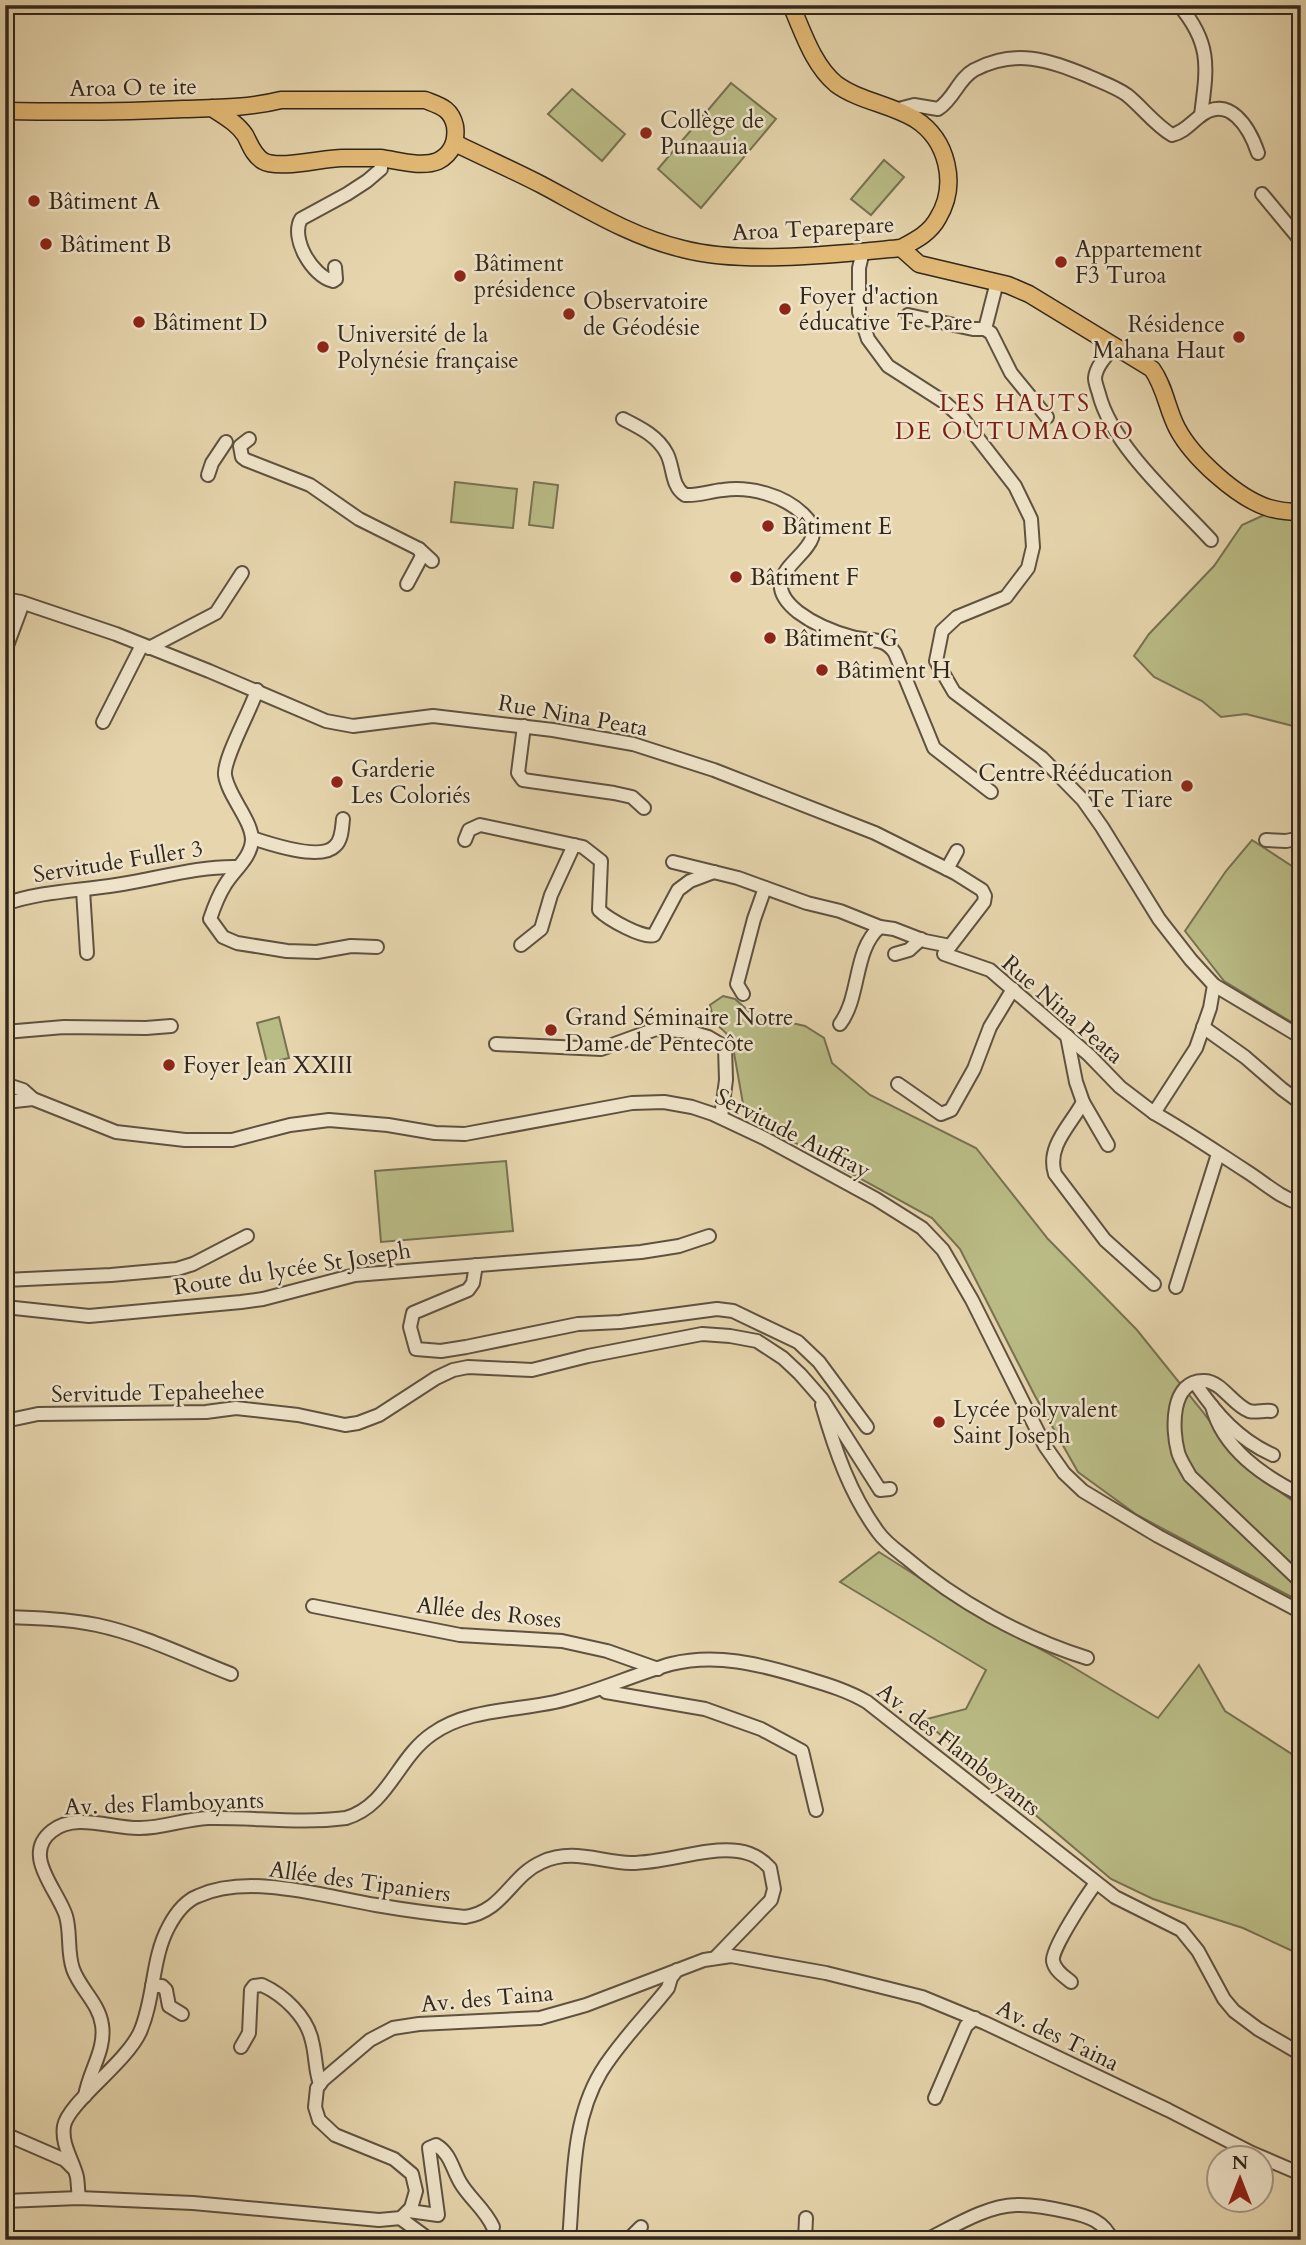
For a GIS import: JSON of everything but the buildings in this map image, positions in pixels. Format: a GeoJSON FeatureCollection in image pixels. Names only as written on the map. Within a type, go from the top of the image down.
{"type":"FeatureCollection","features":[{"type":"Feature","properties":{"kind":"main road","name":"Aroa Teparepare"},"geometry":{"type":"LineString","coordinates":[[455,144],[605,219],[648,238],[683,249],[732,256],[901,248],[919,239],[938,219],[949,192],[947,163],[937,140],[916,120],[852,93],[836,83],[813,54],[791,5]]}},
{"type":"Feature","properties":{"kind":"main road","name":"Aroa O te ite"},"geometry":{"type":"LineString","coordinates":[[5,111],[212,108],[261,105],[281,100],[425,100],[445,108],[453,116],[455,144]]}},
{"type":"Feature","properties":{"kind":"main road"},"geometry":{"type":"LineString","coordinates":[[245,136],[248,121],[261,105]]}},
{"type":"Feature","properties":{"kind":"main road"},"geometry":{"type":"LineString","coordinates":[[212,108],[234,123],[245,136],[250,148],[263,161],[278,164],[330,158],[429,164],[449,153],[455,144]]}},
{"type":"Feature","properties":{"kind":"main road"},"geometry":{"type":"LineString","coordinates":[[901,248],[919,264],[997,282],[1029,294],[1152,369],[1160,380],[1177,427],[1189,448],[1230,485],[1267,508],[1301,512]]}},
{"type":"Feature","properties":{"kind":"street"},"geometry":{"type":"LineString","coordinates":[[1180,5],[1195,24],[1206,61],[1201,115]]}},
{"type":"Feature","properties":{"kind":"street"},"geometry":{"type":"LineString","coordinates":[[895,110],[914,105],[938,109],[955,94],[966,76],[1009,58],[1048,60],[1116,89],[1139,105],[1153,121],[1172,135],[1194,123],[1201,115],[1217,110],[1230,110],[1247,129],[1258,153]]}},
{"type":"Feature","properties":{"kind":"street"},"geometry":{"type":"LineString","coordinates":[[335,267],[336,279],[333,281],[321,275],[307,258],[296,226],[300,219],[367,181],[381,169],[381,159]]}},
{"type":"Feature","properties":{"kind":"street"},"geometry":{"type":"LineString","coordinates":[[1262,194],[1301,241]]}},
{"type":"Feature","properties":{"kind":"street"},"geometry":{"type":"LineString","coordinates":[[863,251],[859,268],[859,312],[868,339],[888,366],[944,402],[964,419],[1015,486],[1031,519],[1033,547],[1028,568],[1006,597],[957,617],[942,631],[936,662],[954,692],[1042,758],[1083,800],[1160,919],[1214,985],[1301,1037]]}},
{"type":"Feature","properties":{"kind":"street"},"geometry":{"type":"LineString","coordinates":[[985,329],[997,282]]}},
{"type":"Feature","properties":{"kind":"street"},"geometry":{"type":"LineString","coordinates":[[908,316],[985,329],[991,334],[1011,373],[1047,417]]}},
{"type":"Feature","properties":{"kind":"street"},"geometry":{"type":"LineString","coordinates":[[1115,346],[1102,360],[1095,378],[1102,405],[1113,428],[1138,460],[1211,540]]}},
{"type":"Feature","properties":{"kind":"street"},"geometry":{"type":"LineString","coordinates":[[623,419],[654,437],[661,445],[671,465],[677,487],[685,495],[730,489],[755,491],[773,496],[802,513],[809,521],[811,543],[784,574],[780,584],[783,596],[797,611],[823,627],[889,645],[897,657],[934,748],[991,792]]}},
{"type":"Feature","properties":{"kind":"street"},"geometry":{"type":"LineString","coordinates":[[249,439],[240,446],[242,457],[246,460],[310,485],[359,519],[419,549],[432,561]]}},
{"type":"Feature","properties":{"kind":"street"},"geometry":{"type":"LineString","coordinates":[[208,475],[212,463],[226,442]]}},
{"type":"Feature","properties":{"kind":"street"},"geometry":{"type":"LineString","coordinates":[[407,584],[422,556],[419,549]]}},
{"type":"Feature","properties":{"kind":"street"},"geometry":{"type":"LineString","coordinates":[[103,722],[146,646],[216,613],[242,572]]}},
{"type":"Feature","properties":{"kind":"street","name":"Rue Nina Peata"},"geometry":{"type":"LineString","coordinates":[[5,599],[146,646],[326,721],[353,726],[433,716],[596,736],[633,744],[714,770],[875,833],[982,890],[984,902],[944,954],[990,970],[1067,1035],[1120,1087],[1154,1113],[1185,1130],[1283,1198],[1301,1204]]}},
{"type":"Feature","properties":{"kind":"street"},"geometry":{"type":"LineString","coordinates":[[5,651],[23,603]]}},
{"type":"Feature","properties":{"kind":"street"},"geometry":{"type":"LineString","coordinates":[[257,690],[224,773],[252,838],[247,858],[218,897],[210,919],[223,937],[237,943],[287,951],[317,952],[351,946],[377,947]]}},
{"type":"Feature","properties":{"kind":"street"},"geometry":{"type":"LineString","coordinates":[[524,726],[518,773],[523,780],[632,797],[644,808]]}},
{"type":"Feature","properties":{"kind":"street"},"geometry":{"type":"LineString","coordinates":[[252,838],[299,850],[325,851],[334,848],[340,840],[343,819]]}},
{"type":"Feature","properties":{"kind":"street"},"geometry":{"type":"LineString","coordinates":[[465,840],[469,830],[480,825],[573,845],[592,852],[601,860],[600,910],[605,916],[646,937],[654,935],[678,890],[690,881],[715,872]]}},
{"type":"Feature","properties":{"kind":"street"},"geometry":{"type":"LineString","coordinates":[[1266,840],[1286,841],[1301,838]]}},
{"type":"Feature","properties":{"kind":"street"},"geometry":{"type":"LineString","coordinates":[[521,945],[541,929],[551,895],[573,845]]}},
{"type":"Feature","properties":{"kind":"street"},"geometry":{"type":"LineString","coordinates":[[947,869],[957,851]]}},
{"type":"Feature","properties":{"kind":"street"},"geometry":{"type":"LineString","coordinates":[[673,862],[738,878],[880,927],[950,946]]}},
{"type":"Feature","properties":{"kind":"street","name":"Servitude Fuller 3"},"geometry":{"type":"LineString","coordinates":[[5,904],[39,894],[83,890],[182,872],[238,867]]}},
{"type":"Feature","properties":{"kind":"street"},"geometry":{"type":"LineString","coordinates":[[743,994],[737,984],[765,888]]}},
{"type":"Feature","properties":{"kind":"street"},"geometry":{"type":"LineString","coordinates":[[83,890],[88,953]]}},
{"type":"Feature","properties":{"kind":"street"},"geometry":{"type":"LineString","coordinates":[[840,1024],[851,1000],[868,942],[880,927]]}},
{"type":"Feature","properties":{"kind":"street"},"geometry":{"type":"LineString","coordinates":[[895,954],[909,950],[921,939]]}},
{"type":"Feature","properties":{"kind":"street"},"geometry":{"type":"LineString","coordinates":[[1154,1113],[1196,1048],[1214,985]]}},
{"type":"Feature","properties":{"kind":"street"},"geometry":{"type":"LineString","coordinates":[[898,1084],[941,1114],[951,1110],[974,1069],[990,1027],[1013,989]]}},
{"type":"Feature","properties":{"kind":"street"},"geometry":{"type":"LineString","coordinates":[[5,1032],[64,1027],[171,1026]]}},
{"type":"Feature","properties":{"kind":"street"},"geometry":{"type":"LineString","coordinates":[[1203,1027],[1301,1103]]}},
{"type":"Feature","properties":{"kind":"street"},"geometry":{"type":"LineString","coordinates":[[496,1044],[596,1050],[656,1029],[691,1032],[708,1037],[725,1047],[726,1080],[720,1117]]}},
{"type":"Feature","properties":{"kind":"street"},"geometry":{"type":"LineString","coordinates":[[1067,1035],[1076,1082],[1083,1102],[1108,1145]]}},
{"type":"Feature","properties":{"kind":"street"},"geometry":{"type":"LineString","coordinates":[[5,1084],[23,1090],[33,1099]]}},
{"type":"Feature","properties":{"kind":"street","name":"Servitude Auffray"},"geometry":{"type":"LineString","coordinates":[[5,1102],[33,1099],[116,1132],[185,1140],[232,1139],[286,1126],[330,1120],[465,1134],[632,1103],[664,1102],[692,1107],[720,1117],[876,1199],[922,1228],[943,1250],[972,1300],[1045,1446],[1064,1473],[1083,1491],[1147,1530],[1301,1612]]}},
{"type":"Feature","properties":{"kind":"street"},"geometry":{"type":"LineString","coordinates":[[1083,1102],[1054,1150],[1051,1162],[1055,1174],[1105,1240],[1154,1283]]}},
{"type":"Feature","properties":{"kind":"street"},"geometry":{"type":"LineString","coordinates":[[1176,1287],[1218,1154]]}},
{"type":"Feature","properties":{"kind":"street"},"geometry":{"type":"LineString","coordinates":[[5,1280],[177,1269],[193,1265],[247,1236]]}},
{"type":"Feature","properties":{"kind":"street","name":"Route du lycée St Joseph"},"geometry":{"type":"LineString","coordinates":[[5,1307],[89,1316],[260,1299],[355,1275],[641,1252],[679,1246],[709,1236]]}},
{"type":"Feature","properties":{"kind":"street"},"geometry":{"type":"LineString","coordinates":[[476,1265],[473,1283],[468,1290],[414,1313],[410,1327],[416,1349],[441,1351],[578,1324],[620,1322],[717,1309],[733,1311],[798,1342],[819,1362],[867,1427]]}},
{"type":"Feature","properties":{"kind":"street","name":"Servitude Tepaheehee"},"geometry":{"type":"LineString","coordinates":[[5,1421],[38,1414],[206,1412],[236,1408],[298,1415],[345,1425],[379,1415],[453,1370],[468,1367],[532,1370],[702,1334],[757,1341],[783,1358],[819,1395],[880,1490],[890,1489]]}},
{"type":"Feature","properties":{"kind":"street"},"geometry":{"type":"LineString","coordinates":[[1195,1383],[1212,1406],[1250,1445],[1273,1455]]}},
{"type":"Feature","properties":{"kind":"street"},"geometry":{"type":"LineString","coordinates":[[1270,1411],[1250,1411],[1213,1383],[1195,1383],[1183,1391],[1175,1410],[1179,1455],[1190,1476],[1301,1582]]}},
{"type":"Feature","properties":{"kind":"street"},"geometry":{"type":"LineString","coordinates":[[819,1395],[840,1465],[866,1514],[883,1539],[930,1578],[968,1603],[1057,1648],[1087,1658]]}},
{"type":"Feature","properties":{"kind":"street"},"geometry":{"type":"LineString","coordinates":[[1212,1406],[1224,1436],[1245,1458],[1301,1496]]}},
{"type":"Feature","properties":{"kind":"street","name":"Allée des Roses"},"geometry":{"type":"LineString","coordinates":[[313,1606],[460,1635],[562,1641],[607,1651],[658,1669]]}},
{"type":"Feature","properties":{"kind":"street"},"geometry":{"type":"LineString","coordinates":[[5,1617],[47,1618],[98,1626],[138,1637],[231,1674]]}},
{"type":"Feature","properties":{"kind":"street","name":"Av. des Flamboyants"},"geometry":{"type":"LineString","coordinates":[[85,2096],[87,2083],[103,2042],[103,2032],[100,2017],[74,1971],[67,1919],[62,1904],[41,1865],[42,1844],[54,1829],[63,1824],[81,1822],[141,1828],[203,1818],[346,1818],[373,1804],[414,1749],[450,1723],[471,1715],[541,1705],[695,1660],[740,1661],[766,1666],[850,1693],[891,1720],[1096,1883],[1130,1906],[1181,1930],[1198,1951],[1232,2010],[1301,2054]]}},
{"type":"Feature","properties":{"kind":"street"},"geometry":{"type":"LineString","coordinates":[[603,1689],[606,1692],[705,1709],[761,1729],[802,1751],[816,1810]]}},
{"type":"Feature","properties":{"kind":"street","name":"Allée des Tipaniers"},"geometry":{"type":"LineString","coordinates":[[79,2199],[76,2176],[65,2147],[64,2123],[85,2096],[132,2046],[142,2028],[155,1962],[170,1925],[189,1900],[205,1893],[247,1887],[284,1888],[379,1906],[465,1917],[477,1915],[501,1900],[527,1870],[540,1863],[573,1855],[632,1863],[726,1850],[753,1855],[771,1868],[774,1889],[771,1900],[718,1956]]}},
{"type":"Feature","properties":{"kind":"street"},"geometry":{"type":"LineString","coordinates":[[1071,1982],[1058,1972],[1053,1962],[1054,1952],[1081,1903],[1096,1883]]}},
{"type":"Feature","properties":{"kind":"street","name":"Av. des Taina"},"geometry":{"type":"LineString","coordinates":[[320,2084],[370,2040],[393,2028],[419,2024],[540,2018],[586,2006],[718,1956],[731,1956],[776,1963],[922,1997],[975,2018],[1272,2163],[1301,2174]]}},
{"type":"Feature","properties":{"kind":"street"},"geometry":{"type":"LineString","coordinates":[[569,2240],[575,2153],[587,2102],[601,2072],[668,1988],[678,1969]]}},
{"type":"Feature","properties":{"kind":"street"},"geometry":{"type":"LineString","coordinates":[[241,2047],[249,2033],[251,1990],[254,1986],[262,1985],[286,2001],[302,2020],[312,2039],[320,2084],[315,2107],[319,2120],[335,2135],[394,2159],[412,2174],[416,2196],[404,2215]]}},
{"type":"Feature","properties":{"kind":"street"},"geometry":{"type":"LineString","coordinates":[[152,1986],[162,1986],[166,1990],[169,2006],[182,2014]]}},
{"type":"Feature","properties":{"kind":"street"},"geometry":{"type":"LineString","coordinates":[[935,2098],[967,2026],[975,2018]]}},
{"type":"Feature","properties":{"kind":"street"},"geometry":{"type":"LineString","coordinates":[[5,2134],[65,2160],[73,2168]]}},
{"type":"Feature","properties":{"kind":"street"},"geometry":{"type":"LineString","coordinates":[[5,2201],[79,2199],[193,2203],[379,2220],[404,2215],[438,2215],[429,2148],[436,2145],[447,2156],[460,2183],[488,2216],[493,2227]]}},
{"type":"Feature","properties":{"kind":"street"},"geometry":{"type":"LineString","coordinates":[[926,2240],[996,2208],[1014,2204],[1038,2206],[1098,2221],[1107,2228],[1112,2240]]}},
{"type":"Feature","properties":{"kind":"street"},"geometry":{"type":"LineString","coordinates":[[404,2215],[429,2240]]}},
{"type":"Feature","properties":{"kind":"street"},"geometry":{"type":"LineString","coordinates":[[805,2240],[806,2218]]}},
{"type":"Feature","properties":{"kind":"street"},"geometry":{"type":"LineString","coordinates":[[628,2240],[641,2227]]}},
{"type":"Feature","properties":{"kind":"green space"},"geometry":{"type":"Polygon","coordinates":[[[731,83],[776,119],[701,208],[658,169],[731,83]]]}},
{"type":"Feature","properties":{"kind":"green space"},"geometry":{"type":"Polygon","coordinates":[[[572,89],[625,134],[602,161],[548,114],[572,89]]]}},
{"type":"Feature","properties":{"kind":"green space"},"geometry":{"type":"Polygon","coordinates":[[[884,160],[904,177],[871,215],[851,199],[884,160]]]}},
{"type":"Feature","properties":{"kind":"green space"},"geometry":{"type":"Polygon","coordinates":[[[455,482],[517,489],[513,528],[451,522],[455,482]]]}},
{"type":"Feature","properties":{"kind":"green space"},"geometry":{"type":"Polygon","coordinates":[[[534,482],[558,485],[553,528],[529,525],[534,482]]]}},
{"type":"Feature","properties":{"kind":"green space"},"geometry":{"type":"Polygon","coordinates":[[[1301,514],[1301,728],[1246,714],[1221,717],[1202,701],[1154,677],[1134,656],[1149,634],[1214,566],[1242,525],[1264,515],[1301,514]]]}},
{"type":"Feature","properties":{"kind":"green space"},"geometry":{"type":"Polygon","coordinates":[[[1252,840],[1301,872],[1301,1028],[1224,981],[1185,931],[1226,871],[1252,840]]]}},
{"type":"Feature","properties":{"kind":"green space"},"geometry":{"type":"Polygon","coordinates":[[[723,996],[735,999],[752,1014],[805,1026],[824,1038],[832,1063],[870,1095],[976,1148],[1048,1239],[1137,1330],[1239,1462],[1301,1507],[1301,1602],[1137,1515],[1078,1472],[1035,1396],[960,1249],[932,1218],[745,1115],[733,1047],[726,1033],[714,1022],[710,1005],[723,996]]]}},
{"type":"Feature","properties":{"kind":"green space"},"geometry":{"type":"Polygon","coordinates":[[[279,1017],[289,1058],[267,1063],[257,1023],[279,1017]]]}},
{"type":"Feature","properties":{"kind":"green space"},"geometry":{"type":"Polygon","coordinates":[[[506,1161],[513,1231],[381,1242],[375,1171],[506,1161]]]}},
{"type":"Feature","properties":{"kind":"green space"},"geometry":{"type":"Polygon","coordinates":[[[879,1552],[981,1617],[1066,1663],[1158,1718],[1199,1665],[1225,1711],[1301,1760],[1301,1955],[1243,1928],[1153,1899],[1111,1879],[923,1720],[966,1709],[986,1670],[840,1582],[879,1552]]]}},
{"type":"Feature","properties":{"kind":"place","name":"Collège de Punaauia"},"geometry":{"type":"Point","coordinates":[646,133]}},
{"type":"Feature","properties":{"kind":"place","name":"Bâtiment A"},"geometry":{"type":"Point","coordinates":[34,201]}},
{"type":"Feature","properties":{"kind":"place","name":"Bâtiment B"},"geometry":{"type":"Point","coordinates":[46,244]}},
{"type":"Feature","properties":{"kind":"place","name":"Appartement F3 Turoa"},"geometry":{"type":"Point","coordinates":[1061,262]}},
{"type":"Feature","properties":{"kind":"place","name":"Bâtiment présidence"},"geometry":{"type":"Point","coordinates":[460,276]}},
{"type":"Feature","properties":{"kind":"place","name":"Foyer d'action éducative Te Pare"},"geometry":{"type":"Point","coordinates":[785,309]}},
{"type":"Feature","properties":{"kind":"place","name":"Observatoire de Géodésie"},"geometry":{"type":"Point","coordinates":[569,314]}},
{"type":"Feature","properties":{"kind":"place","name":"Bâtiment D"},"geometry":{"type":"Point","coordinates":[139,322]}},
{"type":"Feature","properties":{"kind":"place","name":"Résidence Mahana Haut"},"geometry":{"type":"Point","coordinates":[1239,337]}},
{"type":"Feature","properties":{"kind":"place","name":"Université de la Polynésie française"},"geometry":{"type":"Point","coordinates":[323,347]}},
{"type":"Feature","properties":{"kind":"place","name":"Bâtiment E"},"geometry":{"type":"Point","coordinates":[768,526]}},
{"type":"Feature","properties":{"kind":"place","name":"Bâtiment F"},"geometry":{"type":"Point","coordinates":[736,577]}},
{"type":"Feature","properties":{"kind":"place","name":"Bâtiment G"},"geometry":{"type":"Point","coordinates":[770,638]}},
{"type":"Feature","properties":{"kind":"place","name":"Bâtiment H"},"geometry":{"type":"Point","coordinates":[822,670]}},
{"type":"Feature","properties":{"kind":"place","name":"Garderie Les Coloriés"},"geometry":{"type":"Point","coordinates":[337,782]}},
{"type":"Feature","properties":{"kind":"place","name":"Centre Rééducation Te Tiare"},"geometry":{"type":"Point","coordinates":[1187,786]}},
{"type":"Feature","properties":{"kind":"place","name":"Grand Séminaire Notre Dame de Pentecôte"},"geometry":{"type":"Point","coordinates":[551,1030]}},
{"type":"Feature","properties":{"kind":"place","name":"Foyer Jean XXIII"},"geometry":{"type":"Point","coordinates":[169,1065]}},
{"type":"Feature","properties":{"kind":"place","name":"Lycée polyvalent Saint Joseph"},"geometry":{"type":"Point","coordinates":[939,1422]}},
{"type":"Feature","properties":{"kind":"district","name":"LES HAUTS DE OUTUMAORO"},"geometry":{"type":"Point","coordinates":[1015,417]}}]}
